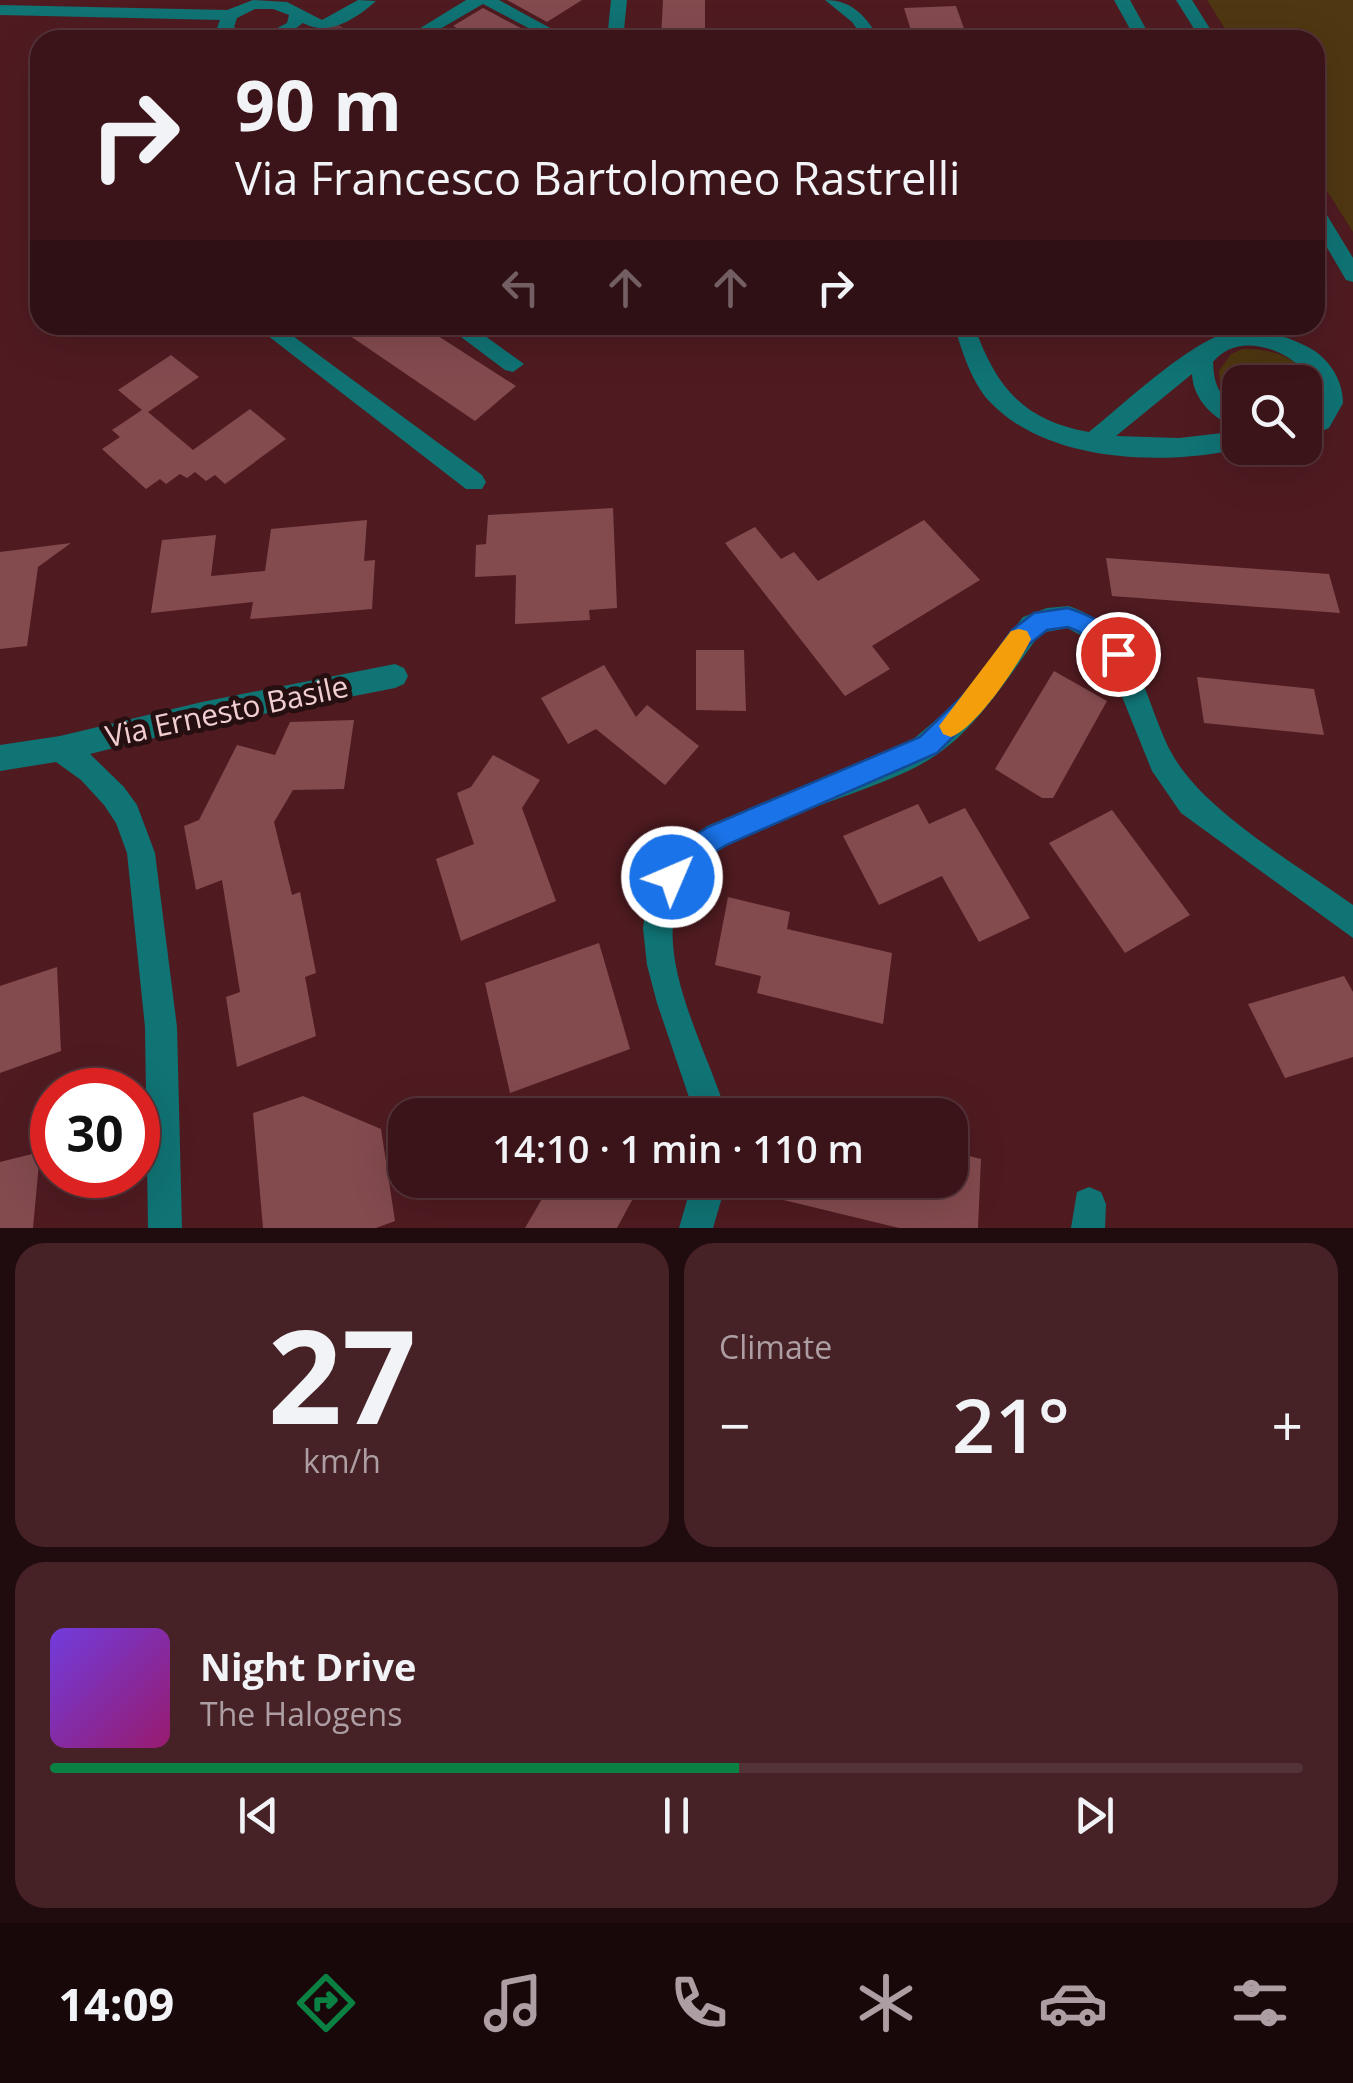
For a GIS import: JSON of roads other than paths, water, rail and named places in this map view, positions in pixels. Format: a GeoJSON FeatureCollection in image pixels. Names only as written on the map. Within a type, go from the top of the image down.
{"type":"FeatureCollection","features":[{"type":"Feature","properties":{"kind":"street"},"geometry":{"type":"LineString","coordinates":[[0,10],[230,14],[268,0],[287,4],[322,27],[368,2]]}},
{"type":"Feature","properties":{"kind":"street"},"geometry":{"type":"LineString","coordinates":[[436,30],[478,0]]}},
{"type":"Feature","properties":{"kind":"street"},"geometry":{"type":"LineString","coordinates":[[616,30],[618,0]]}},
{"type":"Feature","properties":{"kind":"street"},"geometry":{"type":"LineString","coordinates":[[832,0],[858,19],[866,30]]}},
{"type":"Feature","properties":{"kind":"street"},"geometry":{"type":"LineString","coordinates":[[1122,0],[1138,30]]}},
{"type":"Feature","properties":{"kind":"street"},"geometry":{"type":"LineString","coordinates":[[1184,0],[1203,30]]}},
{"type":"Feature","properties":{"kind":"street"},"geometry":{"type":"LineString","coordinates":[[440,30],[491,2],[545,30]]}},
{"type":"Feature","properties":{"kind":"street"},"geometry":{"type":"LineString","coordinates":[[289,30],[297,13]]}},
{"type":"Feature","properties":{"kind":"street"},"geometry":{"type":"LineString","coordinates":[[227,30],[230,14]]}},
{"type":"Feature","properties":{"kind":"street"},"geometry":{"type":"LineString","coordinates":[[1325,228],[1353,275]]}},
{"type":"Feature","properties":{"kind":"street"},"geometry":{"type":"LineString","coordinates":[[277,335],[474,482]]}},
{"type":"Feature","properties":{"kind":"street"},"geometry":{"type":"LineString","coordinates":[[470,335],[513,364]]}},
{"type":"Feature","properties":{"kind":"street"},"geometry":{"type":"LineString","coordinates":[[968,335],[989,385],[1016,413],[1049,430],[1095,440],[1170,447],[1222,442]]}},
{"type":"Feature","properties":{"kind":"street"},"geometry":{"type":"LineString","coordinates":[[1303,335],[1314,365]]}},
{"type":"Feature","properties":{"kind":"street"},"geometry":{"type":"LineString","coordinates":[[1095,440],[1230,337],[1271,340],[1309,358]]}},
{"type":"Feature","properties":{"kind":"street"},"geometry":{"type":"LineString","coordinates":[[1222,407],[1204,386],[1200,371],[1204,358],[1230,337]]}},
{"type":"Feature","properties":{"kind":"street"},"geometry":{"type":"LineString","coordinates":[[1322,375],[1332,388],[1333,404],[1322,420]]}},
{"type":"Feature","properties":{"kind":"street"},"geometry":{"type":"LineString","coordinates":[[705,1098],[660,956],[656,919],[672,877],[692,852],[717,836],[929,745],[980,694],[1020,638],[1047,618],[1075,619],[1097,631],[1110,644],[1124,666],[1162,762],[1190,804],[1353,924]]}},
{"type":"Feature","properties":{"kind":"street","name":"Via Ernesto Basile"},"geometry":{"type":"LineString","coordinates":[[0,758],[60,749],[202,714],[395,676]]}},
{"type":"Feature","properties":{"kind":"street","name":"Via Ernesto Basile"},"geometry":{"type":"LineString","coordinates":[[60,749],[91,772],[114,796],[141,852],[161,1027],[165,1228]]}},
{"type":"Feature","properties":{"kind":"street"},"geometry":{"type":"LineString","coordinates":[[696,1228],[705,1198]]}},
{"type":"Feature","properties":{"kind":"tunnel"},"geometry":{"type":"LineString","coordinates":[[322,27],[328,30]]}}]}
